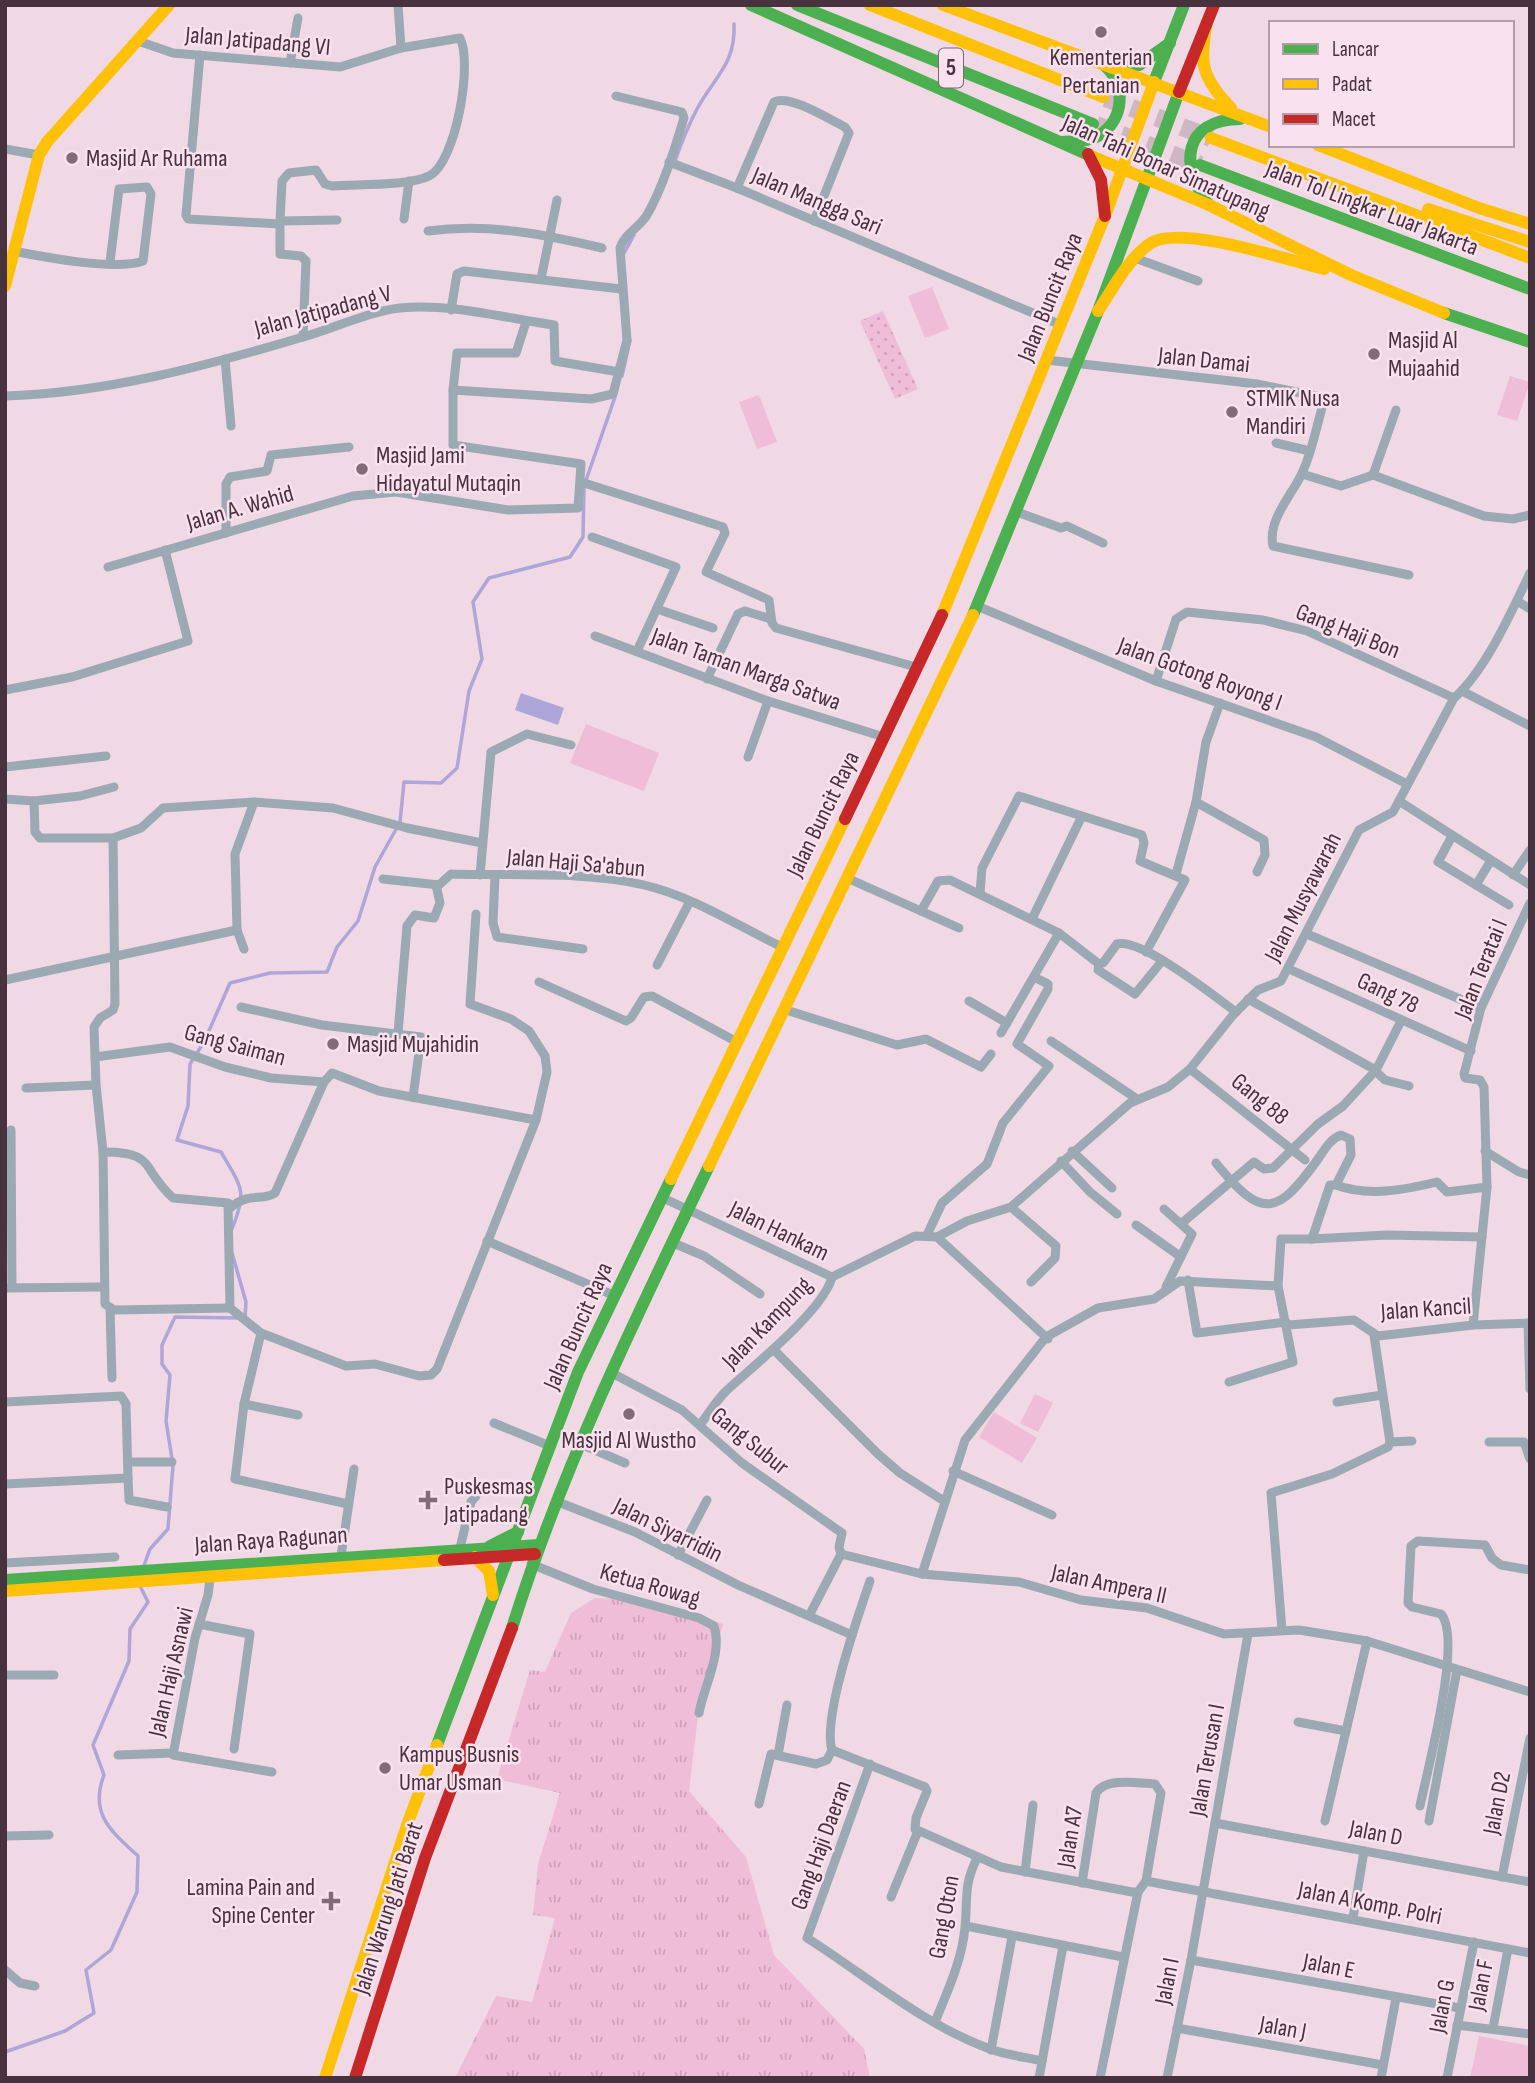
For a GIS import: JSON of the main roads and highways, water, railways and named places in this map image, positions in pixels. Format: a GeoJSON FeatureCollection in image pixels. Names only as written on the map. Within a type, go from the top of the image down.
{"type":"FeatureCollection","features":[{"type":"Feature","properties":{"kind":"main road"},"geometry":{"type":"LineString","coordinates":[[5,286],[39,155],[169,5]]}},
{"type":"Feature","properties":{"kind":"main road","name":"Jalan Tahi Bonar Simatupang"},"geometry":{"type":"LineString","coordinates":[[751,5],[1056,142],[1209,205],[1351,275],[1456,318],[1530,342]]}},
{"type":"Feature","properties":{"kind":"main road","name":"5"},"geometry":{"type":"LineString","coordinates":[[797,5],[1093,124]]}},
{"type":"Feature","properties":{"kind":"main road","name":"5"},"geometry":{"type":"LineString","coordinates":[[870,5],[1103,97]]}},
{"type":"Feature","properties":{"kind":"main road"},"geometry":{"type":"LineString","coordinates":[[943,5],[1095,59],[1269,126]]}},
{"type":"Feature","properties":{"kind":"main road","name":"Jalan Buncit Raya"},"geometry":{"type":"LineString","coordinates":[[511,1551],[550,1446],[613,1295],[954,589],[1105,216],[1184,5]]}},
{"type":"Feature","properties":{"kind":"main road"},"geometry":{"type":"LineString","coordinates":[[1214,5],[1207,22],[1201,72],[1213,91],[1237,113]]}},
{"type":"Feature","properties":{"kind":"main road","name":"Jalan Buncit Raya"},"geometry":{"type":"LineString","coordinates":[[535,1554],[610,1372],[977,606],[1098,311],[1207,22]]}},
{"type":"Feature","properties":{"kind":"main road"},"geometry":{"type":"LineString","coordinates":[[1119,68],[1139,65],[1170,43]]}},
{"type":"Feature","properties":{"kind":"main road"},"geometry":{"type":"LineString","coordinates":[[1056,142],[1082,141],[1099,135],[1113,122],[1120,105],[1120,87],[1112,70],[1095,59]]}},
{"type":"Feature","properties":{"kind":"main road"},"geometry":{"type":"LineString","coordinates":[[1209,205],[1191,176],[1189,160],[1192,144],[1201,131],[1214,121],[1229,118],[1253,120]]}},
{"type":"Feature","properties":{"kind":"main road","name":"Jalan Tol Lingkar Luar Jakarta"},"geometry":{"type":"LineString","coordinates":[[1212,138],[1530,258]]}},
{"type":"Feature","properties":{"kind":"main road"},"geometry":{"type":"LineString","coordinates":[[1323,147],[1530,224]]}},
{"type":"Feature","properties":{"kind":"main road"},"geometry":{"type":"LineString","coordinates":[[1088,155],[1101,180],[1105,216]]}},
{"type":"Feature","properties":{"kind":"main road"},"geometry":{"type":"LineString","coordinates":[[1271,161],[1322,173],[1530,242]]}},
{"type":"Feature","properties":{"kind":"main road","name":"Jalan Tol Lingkar Luar Jakarta"},"geometry":{"type":"LineString","coordinates":[[1200,165],[1530,289]]}},
{"type":"Feature","properties":{"kind":"main road"},"geometry":{"type":"LineString","coordinates":[[1321,211],[1371,239],[1530,302]]}},
{"type":"Feature","properties":{"kind":"main road"},"geometry":{"type":"LineString","coordinates":[[1098,311],[1135,258],[1151,243],[1177,235],[1351,275]]}},
{"type":"Feature","properties":{"kind":"main road"},"geometry":{"type":"LineString","coordinates":[[490,1546],[518,1532]]}},
{"type":"Feature","properties":{"kind":"main road","name":"Jalan Raya Ragunan"},"geometry":{"type":"LineString","coordinates":[[278,1566],[341,1556],[490,1546],[535,1554]]}},
{"type":"Feature","properties":{"kind":"main road","name":"Jalan Raya Ragunan"},"geometry":{"type":"LineString","coordinates":[[5,1591],[181,1572],[475,1557],[511,1551]]}},
{"type":"Feature","properties":{"kind":"main road","name":"Jalan Warung Jati Barat"},"geometry":{"type":"LineString","coordinates":[[325,2078],[401,1841],[511,1551]]}},
{"type":"Feature","properties":{"kind":"main road","name":"Jalan Warung Jati Barat"},"geometry":{"type":"LineString","coordinates":[[355,2078],[425,1858],[512,1628],[535,1554]]}},
{"type":"Feature","properties":{"kind":"main road"},"geometry":{"type":"LineString","coordinates":[[475,1557],[489,1571],[493,1596]]}},
{"type":"Feature","properties":{"kind":"main road","name":"Jalan Raya Ragunan"},"geometry":{"type":"LineString","coordinates":[[5,1580],[124,1577]]}},
{"type":"Feature","properties":{"kind":"waterway"},"geometry":{"type":"LineString","coordinates":[[675,161],[697,109],[728,60],[734,38],[734,24]]}},
{"type":"Feature","properties":{"kind":"waterway"},"geometry":{"type":"LineString","coordinates":[[623,255],[634,235]]}},
{"type":"Feature","properties":{"kind":"waterway"},"geometry":{"type":"LineString","coordinates":[[622,376],[630,340]]}},
{"type":"Feature","properties":{"kind":"waterway"},"geometry":{"type":"LineString","coordinates":[[231,1231],[240,1207],[240,1190],[221,1152],[177,1140],[188,1106],[190,1064],[204,1042],[230,983],[270,973],[327,972],[337,947],[358,921],[375,867],[400,822],[404,782],[441,783],[457,768],[469,691],[482,659],[473,602],[489,578],[570,557],[583,537],[584,486],[615,397]]}},
{"type":"Feature","properties":{"kind":"waterway"},"geometry":{"type":"LineString","coordinates":[[232,1253],[246,1302],[245,1318]]}},
{"type":"Feature","properties":{"kind":"waterway"},"geometry":{"type":"LineString","coordinates":[[143,1568],[150,1549],[168,1529],[173,1465],[166,1421],[170,1375],[162,1364],[162,1345],[175,1317],[237,1318]]}},
{"type":"Feature","properties":{"kind":"waterway"},"geometry":{"type":"LineString","coordinates":[[5,2052],[65,2031],[94,2013],[86,1970],[111,1950],[137,1892],[138,1856],[105,1821],[99,1801],[104,1775],[93,1745],[129,1661],[130,1629],[148,1602],[140,1586]]}},
{"type":"Feature","properties":{"kind":"tunnel"},"geometry":{"type":"LineString","coordinates":[[1106,98],[1211,138]]}},
{"type":"Feature","properties":{"kind":"tunnel"},"geometry":{"type":"LineString","coordinates":[[1096,125],[1200,165]]}},
{"type":"Feature","properties":{"kind":"place","name":"Kementerian Pertanian"},"geometry":{"type":"Point","coordinates":[1101,32]}},
{"type":"Feature","properties":{"kind":"place","name":"Masjid Ar Ruhama"},"geometry":{"type":"Point","coordinates":[72,158]}},
{"type":"Feature","properties":{"kind":"place","name":"Masjid Al Mujaahid"},"geometry":{"type":"Point","coordinates":[1374,354]}},
{"type":"Feature","properties":{"kind":"place","name":"STMIK Nusa Mandiri"},"geometry":{"type":"Point","coordinates":[1232,412]}},
{"type":"Feature","properties":{"kind":"place","name":"Masjid Jami Hidayatul Mutaqin"},"geometry":{"type":"Point","coordinates":[362,469]}},
{"type":"Feature","properties":{"kind":"place","name":"Masjid Mujahidin"},"geometry":{"type":"Point","coordinates":[333,1044]}},
{"type":"Feature","properties":{"kind":"place","name":"Masjid Al Wustho"},"geometry":{"type":"Point","coordinates":[629,1414]}},
{"type":"Feature","properties":{"kind":"place","name":"Puskesmas Jatipadang"},"geometry":{"type":"Point","coordinates":[428,1500]}},
{"type":"Feature","properties":{"kind":"place","name":"Kampus Busnis Umar Usman"},"geometry":{"type":"Point","coordinates":[385,1768]}},
{"type":"Feature","properties":{"kind":"place","name":"Lamina Pain and Spine Center"},"geometry":{"type":"Point","coordinates":[331,1901]}}]}
